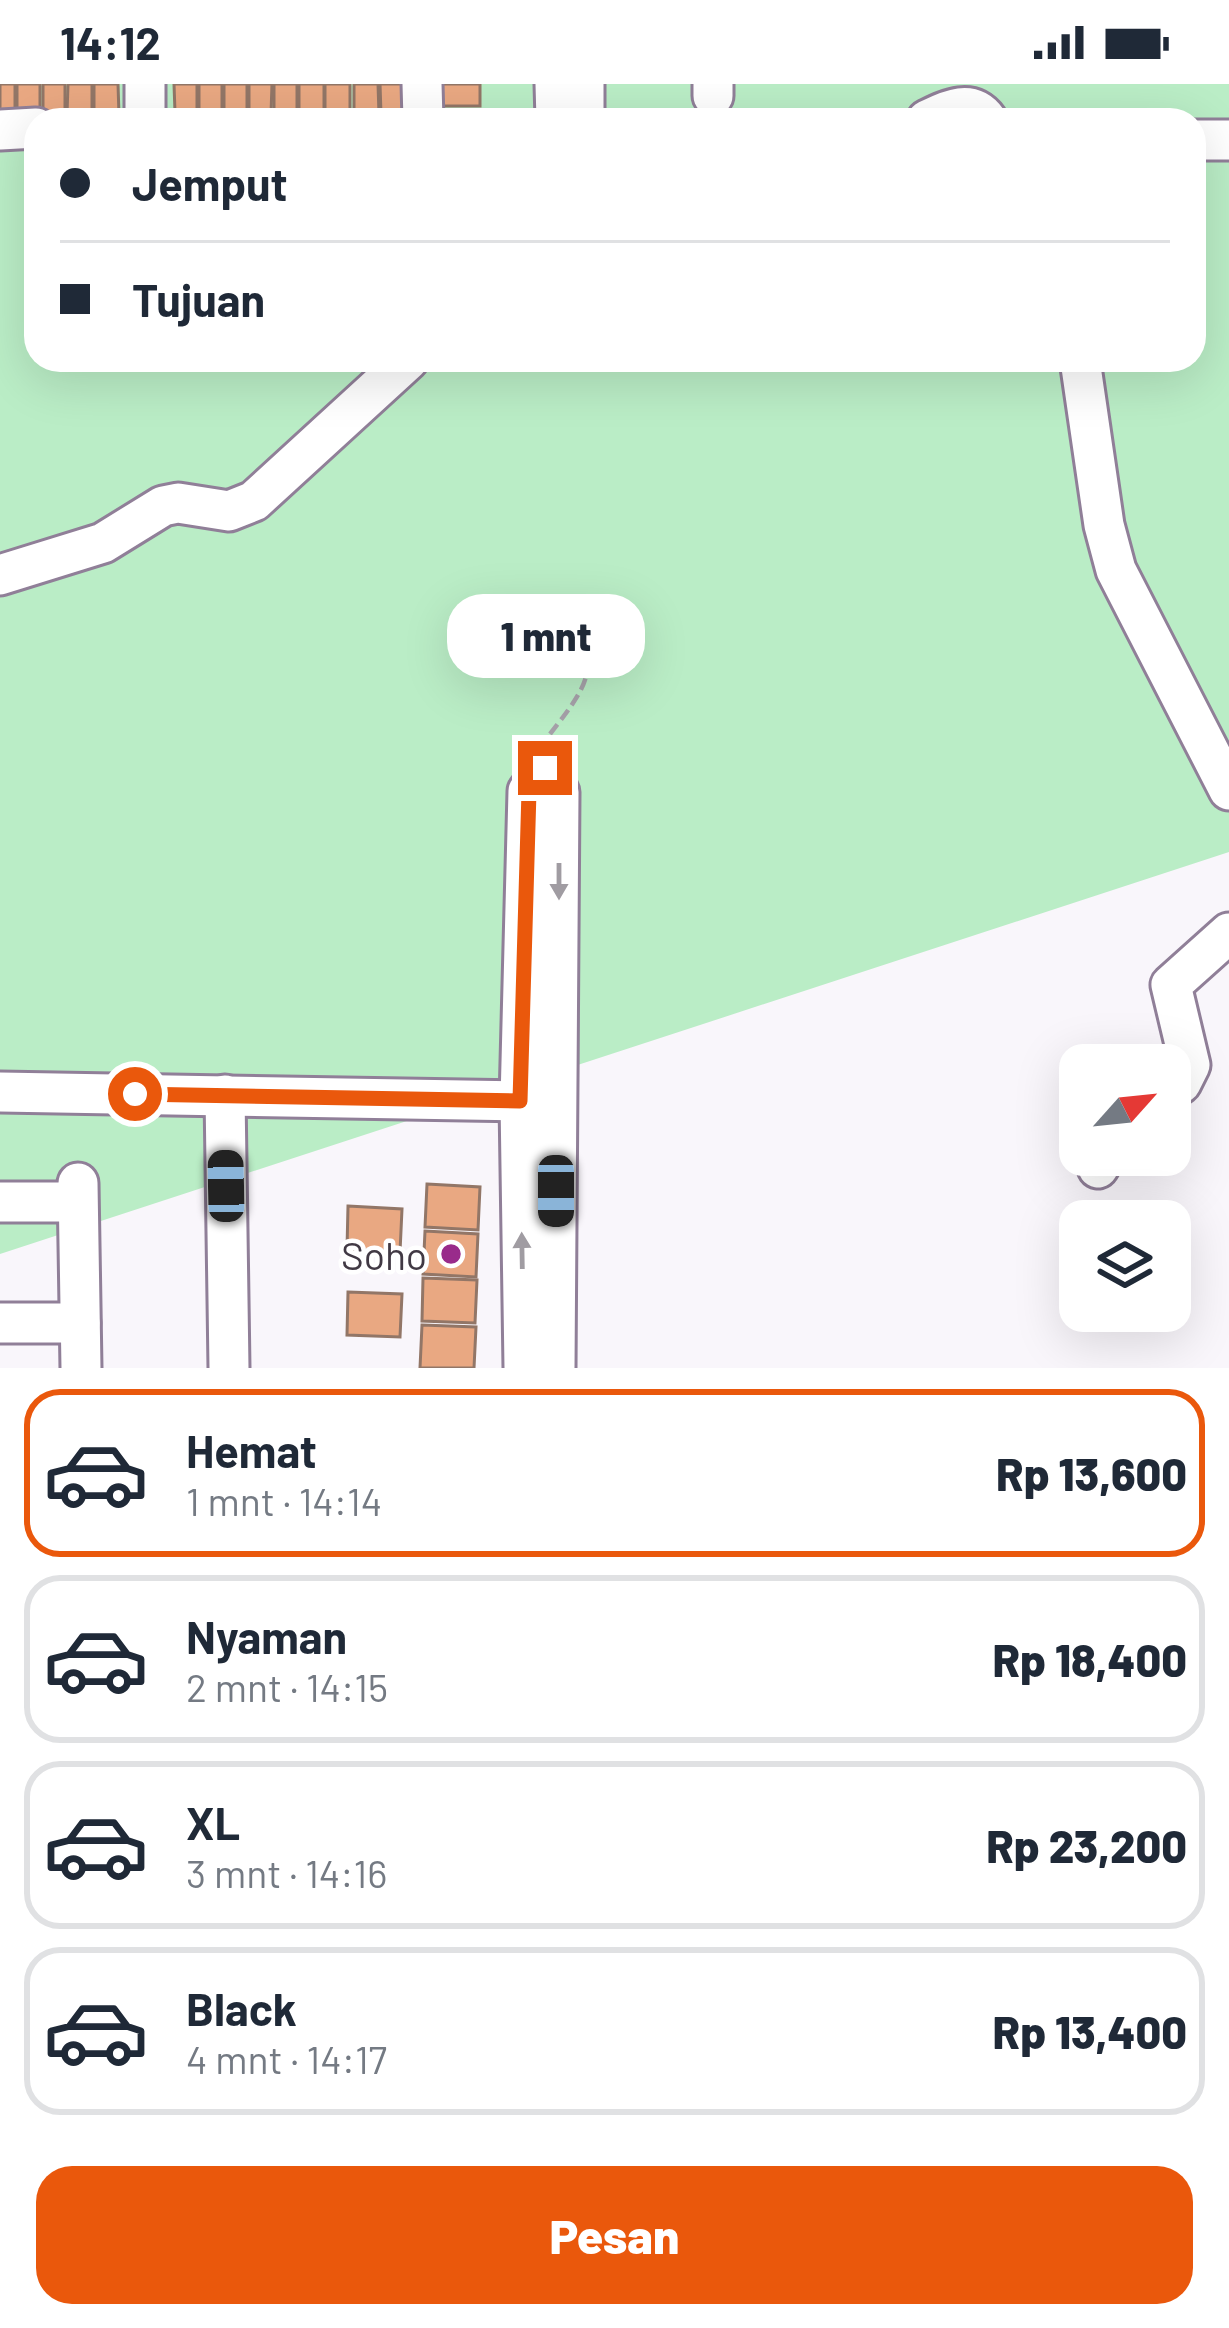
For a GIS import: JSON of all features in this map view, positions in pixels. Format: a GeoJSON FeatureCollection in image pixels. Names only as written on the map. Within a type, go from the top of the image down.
{"type":"FeatureCollection","features":[{"type":"Feature","properties":{"kind":"street"},"geometry":{"type":"LineString","coordinates":[[0,575],[103,543],[163,506],[178,503],[229,511],[254,501],[394,372]]}},
{"type":"Feature","properties":{"kind":"street"},"geometry":{"type":"LineString","coordinates":[[1082,372],[1104,525],[1116,570],[1229,790]]}},
{"type":"Feature","properties":{"kind":"street"},"geometry":{"type":"LineString","coordinates":[[524,1368],[520,1101],[529,791],[545,768],[560,792],[555,1368]]}},
{"type":"Feature","properties":{"kind":"street"},"geometry":{"type":"LineString","coordinates":[[1185,1044],[1171,985],[1229,934]]}},
{"type":"Feature","properties":{"kind":"street"},"geometry":{"type":"LineString","coordinates":[[0,1092],[520,1101]]}},
{"type":"Feature","properties":{"kind":"street"},"geometry":{"type":"LineString","coordinates":[[225,1095],[229,1368]]}},
{"type":"Feature","properties":{"kind":"street"},"geometry":{"type":"LineString","coordinates":[[0,1202],[77,1193],[81,1368]]}},
{"type":"Feature","properties":{"kind":"street"},"geometry":{"type":"LineString","coordinates":[[0,1323],[80,1323]]}},
{"type":"Feature","properties":{"kind":"path"},"geometry":{"type":"LineString","coordinates":[[545,768],[545,742],[585,688],[589,671],[590,653],[572,598]]}},
{"type":"Feature","properties":{"kind":"green space"},"geometry":{"type":"Polygon","coordinates":[[[0,84],[1229,84],[1229,852],[0,1254],[0,84]]]}},
{"type":"Feature","properties":{"kind":"building"},"geometry":{"type":"Polygon","coordinates":[[[0,84],[15,84],[15,115],[0,114],[0,84]]]}},
{"type":"Feature","properties":{"kind":"building"},"geometry":{"type":"Polygon","coordinates":[[[17,84],[40,84],[40,108],[24,108],[24,115],[17,115],[17,84]]]}},
{"type":"Feature","properties":{"kind":"building"},"geometry":{"type":"Polygon","coordinates":[[[43,84],[65,84],[65,108],[43,108],[43,84]]]}},
{"type":"Feature","properties":{"kind":"building"},"geometry":{"type":"Polygon","coordinates":[[[68,84],[92,84],[92,108],[67,108],[68,84]]]}},
{"type":"Feature","properties":{"kind":"building"},"geometry":{"type":"Polygon","coordinates":[[[94,84],[118,84],[119,108],[94,108],[94,84]]]}},
{"type":"Feature","properties":{"kind":"building"},"geometry":{"type":"Polygon","coordinates":[[[174,84],[197,84],[197,108],[175,108],[174,84]]]}},
{"type":"Feature","properties":{"kind":"building"},"geometry":{"type":"Polygon","coordinates":[[[199,84],[222,84],[222,108],[199,108],[199,84]]]}},
{"type":"Feature","properties":{"kind":"building"},"geometry":{"type":"Polygon","coordinates":[[[224,84],[247,84],[247,108],[224,108],[224,84]]]}},
{"type":"Feature","properties":{"kind":"building"},"geometry":{"type":"Polygon","coordinates":[[[249,84],[272,84],[271,108],[249,108],[249,84]]]}},
{"type":"Feature","properties":{"kind":"building"},"geometry":{"type":"Polygon","coordinates":[[[274,84],[297,84],[297,108],[274,108],[274,84]]]}},
{"type":"Feature","properties":{"kind":"building"},"geometry":{"type":"Polygon","coordinates":[[[299,84],[324,84],[324,108],[299,108],[299,84]]]}},
{"type":"Feature","properties":{"kind":"building"},"geometry":{"type":"Polygon","coordinates":[[[325,84],[350,84],[350,108],[325,108],[325,84]]]}},
{"type":"Feature","properties":{"kind":"building"},"geometry":{"type":"Polygon","coordinates":[[[354,84],[378,84],[379,108],[354,108],[354,84]]]}},
{"type":"Feature","properties":{"kind":"building"},"geometry":{"type":"Polygon","coordinates":[[[380,84],[404,84],[405,108],[381,108],[380,84]]]}},
{"type":"Feature","properties":{"kind":"building"},"geometry":{"type":"Polygon","coordinates":[[[437,84],[480,84],[480,106],[437,106],[437,84]]]}},
{"type":"Feature","properties":{"kind":"building","name":"Soho"},"geometry":{"type":"Polygon","coordinates":[[[427,1184],[480,1187],[478,1230],[425,1227],[427,1184]]]}},
{"type":"Feature","properties":{"kind":"building"},"geometry":{"type":"Polygon","coordinates":[[[348,1206],[402,1209],[400,1252],[347,1249],[348,1206]]]}},
{"type":"Feature","properties":{"kind":"building","name":"Soho"},"geometry":{"type":"Polygon","coordinates":[[[425,1231],[478,1234],[476,1277],[423,1274],[425,1231]]]}},
{"type":"Feature","properties":{"kind":"building","name":"Soho"},"geometry":{"type":"Polygon","coordinates":[[[423,1278],[477,1280],[475,1323],[422,1321],[423,1278]]]}},
{"type":"Feature","properties":{"kind":"building"},"geometry":{"type":"Polygon","coordinates":[[[348,1292],[402,1294],[400,1337],[347,1335],[348,1292]]]}},
{"type":"Feature","properties":{"kind":"building","name":"Soho"},"geometry":{"type":"Polygon","coordinates":[[[422,1325],[476,1327],[474,1368],[420,1368],[422,1325]]]}},
{"type":"Feature","properties":{"kind":"place","name":"Soho"},"geometry":{"type":"Point","coordinates":[451,1254]}},
{"type":"Feature","properties":{"kind":"route"},"geometry":{"type":"LineString","coordinates":[[135,1094],[520,1101],[529,791],[545,768]]}}]}
